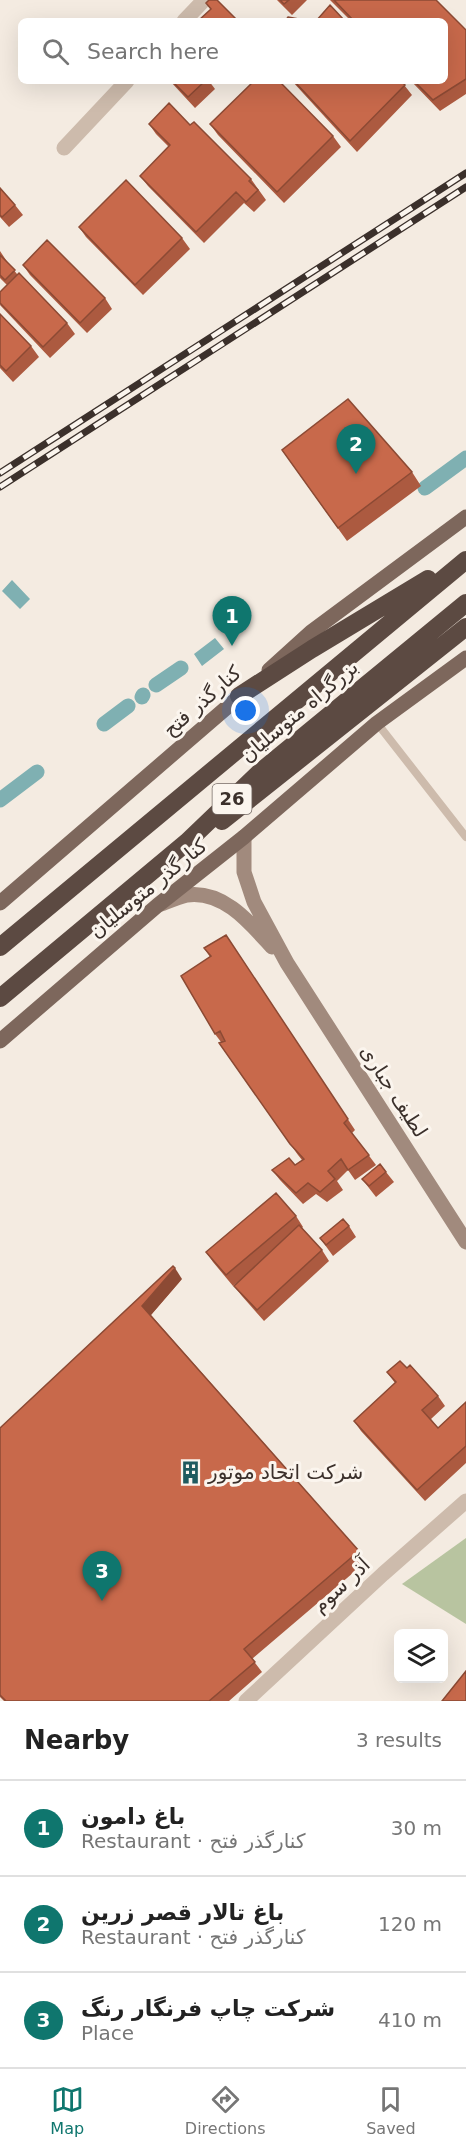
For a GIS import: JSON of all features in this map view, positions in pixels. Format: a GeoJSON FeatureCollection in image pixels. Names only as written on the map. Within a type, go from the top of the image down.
{"type":"FeatureCollection","features":[{"type":"Feature","properties":{"kind":"highway"},"geometry":{"type":"LineString","coordinates":[[239,696],[312,649],[466,558]]}},
{"type":"Feature","properties":{"kind":"highway","name":"بزرگراه متوسلیان"},"geometry":{"type":"LineString","coordinates":[[0,947],[466,558]]}},
{"type":"Feature","properties":{"kind":"highway","name":"بزرگراه متوسلیان"},"geometry":{"type":"LineString","coordinates":[[0,998],[187,842],[259,773],[466,603]]}},
{"type":"Feature","properties":{"kind":"highway"},"geometry":{"type":"LineString","coordinates":[[187,842],[230,816],[466,627]]}},
{"type":"Feature","properties":{"kind":"main road","name":"کنارگذر فتح"},"geometry":{"type":"LineString","coordinates":[[0,903],[311,632],[466,517]]}},
{"type":"Feature","properties":{"kind":"main road","name":"کنارگذر متوسلیان"},"geometry":{"type":"LineString","coordinates":[[0,1041],[158,905],[244,837],[377,723],[466,658]]}},
{"type":"Feature","properties":{"kind":"main road"},"geometry":{"type":"LineString","coordinates":[[244,837],[244,872],[250,892],[287,963]]}},
{"type":"Feature","properties":{"kind":"main road"},"geometry":{"type":"LineString","coordinates":[[158,905],[188,895],[206,896],[226,903],[244,917],[287,963]]}},
{"type":"Feature","properties":{"kind":"main road","name":"لطیف جباری"},"geometry":{"type":"LineString","coordinates":[[287,963],[466,1242]]}},
{"type":"Feature","properties":{"kind":"street"},"geometry":{"type":"LineString","coordinates":[[187,18],[204,0]]}},
{"type":"Feature","properties":{"kind":"street"},"geometry":{"type":"LineString","coordinates":[[64,148],[125,84]]}},
{"type":"Feature","properties":{"kind":"street","name":"آذر سوم"},"geometry":{"type":"LineString","coordinates":[[246,1701],[383,1574],[466,1501]]}},
{"type":"Feature","properties":{"kind":"lane"},"geometry":{"type":"LineString","coordinates":[[377,723],[466,837]]}},
{"type":"Feature","properties":{"kind":"green space"},"geometry":{"type":"Polygon","coordinates":[[[466,1538],[466,1624],[402,1584],[466,1538]]]}},
{"type":"Feature","properties":{"kind":"water"},"geometry":{"type":"Polygon","coordinates":[[[12,580],[30,599],[20,609],[2,591],[12,580]]]}},
{"type":"Feature","properties":{"kind":"water"},"geometry":{"type":"Polygon","coordinates":[[[215,638],[224,649],[202,666],[194,654],[215,638]]]}},
{"type":"Feature","properties":{"kind":"building"},"geometry":{"type":"Polygon","coordinates":[[[209,0],[217,0],[235,18],[201,18],[211,9],[206,3],[209,0]]]}},
{"type":"Feature","properties":{"kind":"building"},"geometry":{"type":"Polygon","coordinates":[[[334,0],[436,0],[466,30],[466,79],[433,100],[417,84],[448,84],[448,18],[351,18],[334,0]]]}},
{"type":"Feature","properties":{"kind":"building"},"geometry":{"type":"Polygon","coordinates":[[[330,5],[342,18],[319,18],[330,5]]]}},
{"type":"Feature","properties":{"kind":"building"},"geometry":{"type":"Polygon","coordinates":[[[175,84],[202,84],[188,97],[175,84]]]}},
{"type":"Feature","properties":{"kind":"building"},"geometry":{"type":"Polygon","coordinates":[[[251,84],[282,84],[333,136],[277,192],[210,124],[251,84]]]}},
{"type":"Feature","properties":{"kind":"building"},"geometry":{"type":"Polygon","coordinates":[[[297,84],[404,84],[405,85],[350,141],[297,84]]]}},
{"type":"Feature","properties":{"kind":"building"},"geometry":{"type":"Polygon","coordinates":[[[169,103],[190,125],[194,122],[251,179],[249,181],[258,190],[246,202],[236,192],[196,232],[140,176],[170,145],[149,124],[169,103]]]}},
{"type":"Feature","properties":{"kind":"building"},"geometry":{"type":"Polygon","coordinates":[[[126,180],[182,238],[135,285],[79,227],[126,180]]]}},
{"type":"Feature","properties":{"kind":"building"},"geometry":{"type":"Polygon","coordinates":[[[0,188],[15,205],[2,217],[0,215],[0,188]]]}},
{"type":"Feature","properties":{"kind":"building"},"geometry":{"type":"Polygon","coordinates":[[[47,240],[105,298],[80,323],[23,265],[47,240]]]}},
{"type":"Feature","properties":{"kind":"building"},"geometry":{"type":"Polygon","coordinates":[[[0,255],[15,270],[5,280],[0,275],[0,255]]]}},
{"type":"Feature","properties":{"kind":"building"},"geometry":{"type":"Polygon","coordinates":[[[19,273],[67,323],[43,347],[0,303],[0,292],[19,273]]]}},
{"type":"Feature","properties":{"kind":"building"},"geometry":{"type":"Polygon","coordinates":[[[0,314],[31,346],[6,371],[0,365],[0,314]]]}},
{"type":"Feature","properties":{"kind":"building"},"geometry":{"type":"Polygon","coordinates":[[[348,399],[412,472],[338,528],[282,450],[348,399]]]}},
{"type":"Feature","properties":{"kind":"building"},"geometry":{"type":"Polygon","coordinates":[[[226,935],[348,1119],[344,1123],[369,1155],[348,1170],[341,1159],[328,1171],[335,1179],[320,1192],[308,1183],[296,1193],[272,1170],[289,1158],[295,1165],[304,1159],[290,1144],[219,1043],[225,1041],[220,1031],[215,1034],[181,976],[211,956],[204,948],[226,935]]]}},
{"type":"Feature","properties":{"kind":"building"},"geometry":{"type":"Polygon","coordinates":[[[380,1164],[386,1172],[369,1186],[362,1179],[380,1164]]]}},
{"type":"Feature","properties":{"kind":"building"},"geometry":{"type":"Polygon","coordinates":[[[276,1193],[296,1216],[226,1275],[206,1252],[276,1193]]]}},
{"type":"Feature","properties":{"kind":"building"},"geometry":{"type":"Polygon","coordinates":[[[343,1219],[349,1226],[326,1245],[320,1238],[343,1219]]]}},
{"type":"Feature","properties":{"kind":"building"},"geometry":{"type":"Polygon","coordinates":[[[299,1225],[322,1250],[257,1310],[234,1286],[299,1225]]]}},
{"type":"Feature","properties":{"kind":"building"},"geometry":{"type":"Polygon","coordinates":[[[173,1266],[175,1268],[142,1306],[359,1551],[244,1649],[255,1662],[209,1701],[6,1701],[0,1695],[0,1428],[173,1266]]]}},
{"type":"Feature","properties":{"kind":"building"},"geometry":{"type":"Polygon","coordinates":[[[400,1361],[407,1368],[410,1365],[438,1396],[422,1410],[438,1428],[466,1402],[466,1446],[417,1490],[354,1421],[396,1382],[387,1372],[400,1361]]]}},
{"type":"Feature","properties":{"kind":"building"},"geometry":{"type":"Polygon","coordinates":[[[466,1671],[466,1701],[442,1701],[466,1671]]]}},
{"type":"Feature","properties":{"kind":"waterway"},"geometry":{"type":"LineString","coordinates":[[425,488],[466,458]]}},
{"type":"Feature","properties":{"kind":"waterway"},"geometry":{"type":"LineString","coordinates":[[156,685],[181,668]]}},
{"type":"Feature","properties":{"kind":"waterway"},"geometry":{"type":"LineString","coordinates":[[104,724],[128,706]]}},
{"type":"Feature","properties":{"kind":"waterway"},"geometry":{"type":"LineString","coordinates":[[0,800],[37,772]]}},
{"type":"Feature","properties":{"kind":"railway"},"geometry":{"type":"LineString","coordinates":[[0,473],[466,173]]}},
{"type":"Feature","properties":{"kind":"railway"},"geometry":{"type":"LineString","coordinates":[[0,487],[466,187]]}},
{"type":"Feature","properties":{"kind":"place","name":"باغ تالار قصر زرین"},"geometry":{"type":"Point","coordinates":[356,474]}},
{"type":"Feature","properties":{"kind":"place","name":"باغ دامون"},"geometry":{"type":"Point","coordinates":[232,646]}},
{"type":"Feature","properties":{"kind":"place","name":"شرکت اتحاد موتور"},"geometry":{"type":"Point","coordinates":[190,1472]}},
{"type":"Feature","properties":{"kind":"place","name":"شرکت چاپ فرنگار رنگ"},"geometry":{"type":"Point","coordinates":[102,1601]}}]}
